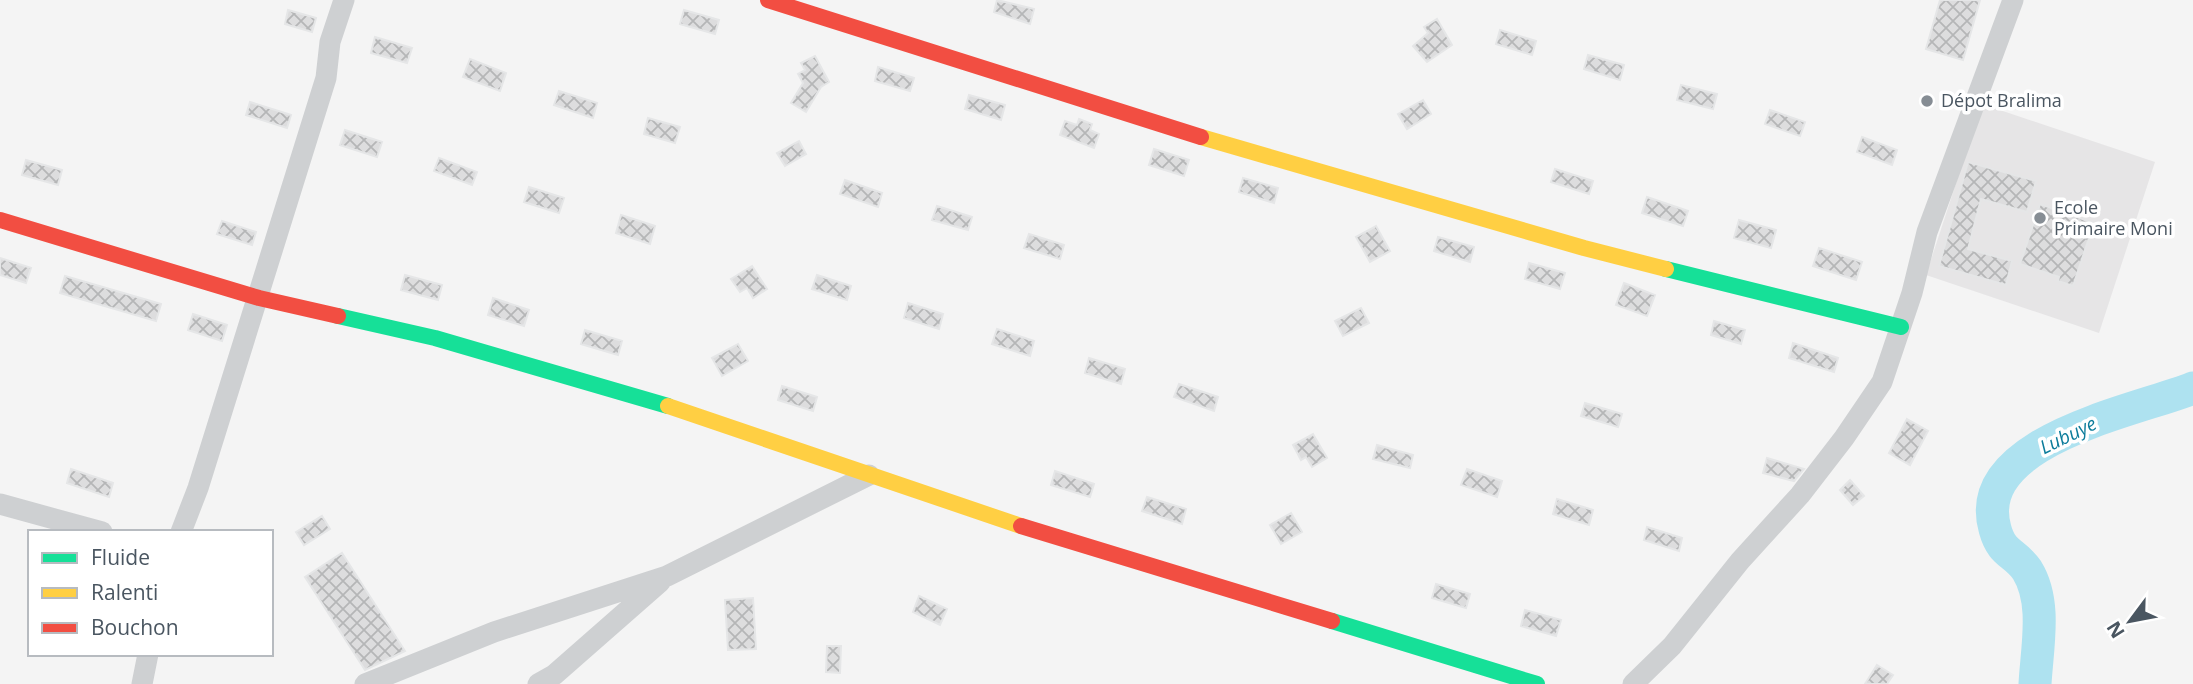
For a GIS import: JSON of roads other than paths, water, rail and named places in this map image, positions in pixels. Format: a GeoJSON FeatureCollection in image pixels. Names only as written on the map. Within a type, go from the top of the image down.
{"type":"FeatureCollection","features":[{"type":"Feature","properties":{"kind":"street"},"geometry":{"type":"LineString","coordinates":[[182,530],[198,488],[259,298],[326,78],[330,42],[344,0]]}},
{"type":"Feature","properties":{"kind":"street"},"geometry":{"type":"LineString","coordinates":[[768,0],[1168,127],[1584,248],[1901,327]]}},
{"type":"Feature","properties":{"kind":"street"},"geometry":{"type":"LineString","coordinates":[[1633,684],[1672,646],[1844,438],[1882,382],[1901,327],[1927,232],[2013,0]]}},
{"type":"Feature","properties":{"kind":"street"},"geometry":{"type":"LineString","coordinates":[[0,219],[78,246],[259,298],[447,342],[708,418],[1020,526],[1537,684]]}},
{"type":"Feature","properties":{"kind":"street"},"geometry":{"type":"LineString","coordinates":[[365,684],[406,676],[494,632],[667,576],[869,475]]}},
{"type":"Feature","properties":{"kind":"street"},"geometry":{"type":"LineString","coordinates":[[0,504],[95,530]]}},
{"type":"Feature","properties":{"kind":"street"},"geometry":{"type":"LineString","coordinates":[[538,684],[554,675],[667,576]]}},
{"type":"Feature","properties":{"kind":"street"},"geometry":{"type":"LineString","coordinates":[[142,684],[148,656]]}},
{"type":"Feature","properties":{"kind":"waterway","name":"Lubuye"},"geometry":{"type":"LineString","coordinates":[[2035,684],[2039,625],[2037,596],[2027,570],[2001,544],[1995,529],[1994,498],[2008,473],[2032,451],[2099,419],[2193,388]]}},
{"type":"Feature","properties":{"kind":"place","name":"Dépot Bralima"},"geometry":{"type":"Point","coordinates":[1927,101]}},
{"type":"Feature","properties":{"kind":"place","name":"Ecole Primaire Moni"},"geometry":{"type":"Point","coordinates":[2040,218]}}]}
